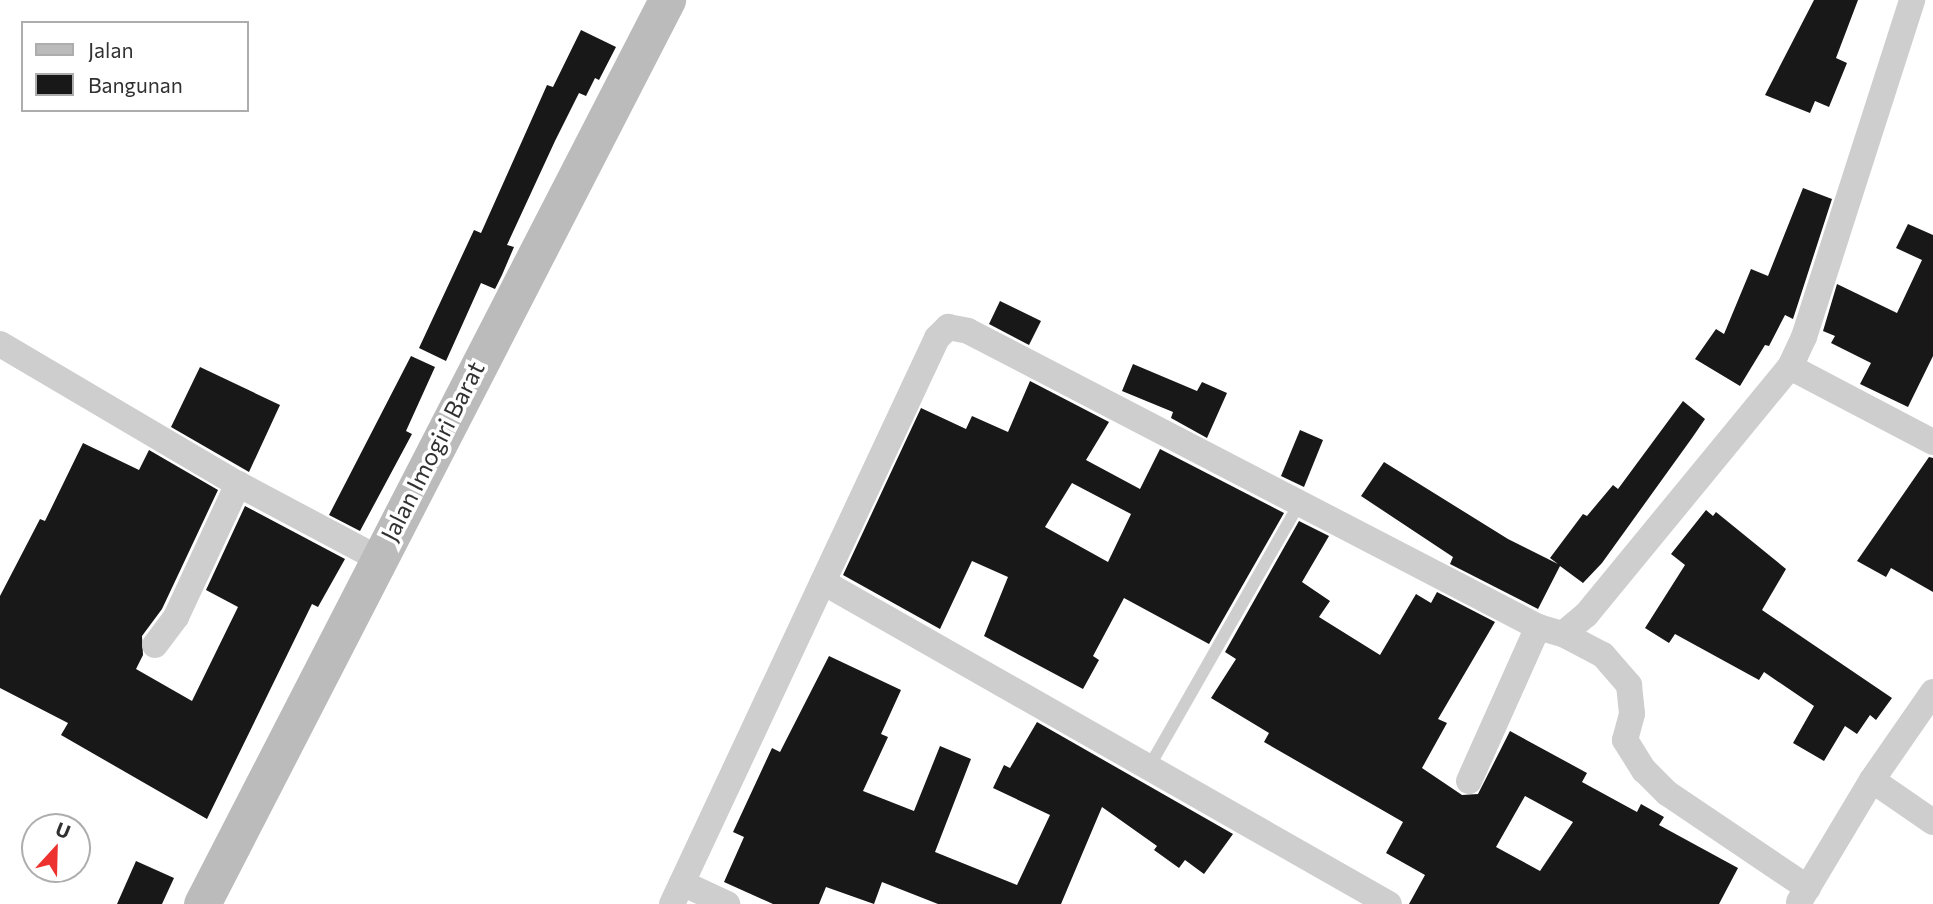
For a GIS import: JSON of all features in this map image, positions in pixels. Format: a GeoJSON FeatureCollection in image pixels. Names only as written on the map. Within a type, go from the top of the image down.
{"type":"FeatureCollection","features":[{"type":"Feature","properties":{"kind":"main road","name":"Jalan Imogiri Barat"},"geometry":{"type":"LineString","coordinates":[[202,904],[377,558],[667,0]]}},
{"type":"Feature","properties":{"kind":"street"},"geometry":{"type":"LineString","coordinates":[[1469,781],[1550,630],[1586,615],[1790,367],[1804,337],[1912,0]]}},
{"type":"Feature","properties":{"kind":"street"},"geometry":{"type":"LineString","coordinates":[[727,904],[677,894],[937,338],[948,327],[968,331],[1299,504],[1603,655],[1629,685],[1632,714],[1625,740],[1644,770],[1667,793],[1803,896],[1872,780],[1933,692]]}},
{"type":"Feature","properties":{"kind":"street"},"geometry":{"type":"LineString","coordinates":[[0,344],[238,484],[377,558]]}},
{"type":"Feature","properties":{"kind":"street"},"geometry":{"type":"LineString","coordinates":[[1790,367],[1933,442]]}},
{"type":"Feature","properties":{"kind":"street"},"geometry":{"type":"LineString","coordinates":[[155,645],[176,617],[238,484]]}},
{"type":"Feature","properties":{"kind":"street"},"geometry":{"type":"LineString","coordinates":[[823,582],[1389,904]]}},
{"type":"Feature","properties":{"kind":"street"},"geometry":{"type":"LineString","coordinates":[[1872,780],[1933,822]]}},
{"type":"Feature","properties":{"kind":"lane"},"geometry":{"type":"LineString","coordinates":[[1149,766],[1299,504]]}},
{"type":"Feature","properties":{"kind":"building"},"geometry":{"type":"Polygon","coordinates":[[[1814,0],[1858,0],[1836,58],[1847,63],[1829,107],[1815,101],[1810,113],[1765,95],[1814,0]]]}},
{"type":"Feature","properties":{"kind":"building"},"geometry":{"type":"Polygon","coordinates":[[[581,30],[616,47],[599,80],[595,78],[586,96],[579,93],[507,245],[514,247],[502,275],[495,289],[481,283],[446,361],[419,348],[474,230],[481,233],[547,85],[553,87],[581,30]]]}},
{"type":"Feature","properties":{"kind":"building"},"geometry":{"type":"Polygon","coordinates":[[[1803,188],[1832,199],[1793,319],[1785,315],[1769,346],[1765,345],[1740,386],[1695,359],[1716,329],[1724,334],[1751,269],[1768,276],[1803,188]]]}},
{"type":"Feature","properties":{"kind":"building"},"geometry":{"type":"Polygon","coordinates":[[[1908,224],[1933,235],[1933,356],[1908,407],[1860,384],[1871,363],[1831,343],[1835,336],[1823,331],[1837,284],[1897,313],[1922,260],[1896,248],[1908,224]]]}},
{"type":"Feature","properties":{"kind":"building"},"geometry":{"type":"Polygon","coordinates":[[[1000,301],[1041,321],[1029,345],[989,324],[1000,301]]]}},
{"type":"Feature","properties":{"kind":"building"},"geometry":{"type":"Polygon","coordinates":[[[411,356],[435,367],[406,431],[412,434],[360,531],[329,515],[411,356]]]}},
{"type":"Feature","properties":{"kind":"building"},"geometry":{"type":"Polygon","coordinates":[[[1133,364],[1197,391],[1202,382],[1227,393],[1207,438],[1171,418],[1173,412],[1122,391],[1133,364]]]}},
{"type":"Feature","properties":{"kind":"building"},"geometry":{"type":"Polygon","coordinates":[[[200,367],[280,405],[249,472],[171,427],[200,367]]]}},
{"type":"Feature","properties":{"kind":"building"},"geometry":{"type":"Polygon","coordinates":[[[1030,381],[1109,422],[1086,460],[1140,489],[1160,449],[1284,513],[1209,644],[1124,598],[1093,656],[1099,660],[1083,689],[984,636],[1008,577],[972,561],[940,629],[843,575],[921,408],[966,429],[972,416],[1008,432],[1030,381]],[[1072,483],[1045,527],[1108,562],[1131,514],[1072,483]]]}},
{"type":"Feature","properties":{"kind":"building"},"geometry":{"type":"Polygon","coordinates":[[[1683,401],[1705,419],[1692,438],[1602,563],[1583,583],[1560,566],[1538,609],[1450,564],[1453,557],[1361,496],[1384,462],[1508,539],[1558,564],[1550,558],[1583,514],[1587,516],[1613,485],[1618,489],[1683,401]]]}},
{"type":"Feature","properties":{"kind":"building"},"geometry":{"type":"Polygon","coordinates":[[[1300,430],[1323,440],[1304,487],[1281,476],[1300,430]]]}},
{"type":"Feature","properties":{"kind":"building"},"geometry":{"type":"Polygon","coordinates":[[[83,443],[139,470],[149,450],[218,490],[162,609],[142,636],[143,655],[136,669],[192,701],[238,607],[206,590],[245,506],[345,559],[318,607],[312,604],[207,819],[61,735],[68,723],[0,688],[0,596],[40,519],[45,521],[83,443]]]}},
{"type":"Feature","properties":{"kind":"building"},"geometry":{"type":"Polygon","coordinates":[[[1929,457],[1933,458],[1933,592],[1891,568],[1886,577],[1857,561],[1929,457]]]}},
{"type":"Feature","properties":{"kind":"building"},"geometry":{"type":"Polygon","coordinates":[[[1706,510],[1713,516],[1716,512],[1786,569],[1762,610],[1892,698],[1876,720],[1870,715],[1857,734],[1845,726],[1824,761],[1793,743],[1814,706],[1764,672],[1759,680],[1675,634],[1669,643],[1645,628],[1685,565],[1671,554],[1706,510]]]}},
{"type":"Feature","properties":{"kind":"building"},"geometry":{"type":"Polygon","coordinates":[[[1299,521],[1329,536],[1302,582],[1330,601],[1319,617],[1380,655],[1416,594],[1431,603],[1437,592],[1495,622],[1438,719],[1447,723],[1422,768],[1462,795],[1478,794],[1510,731],[1587,773],[1582,782],[1637,812],[1641,804],[1664,817],[1659,825],[1738,868],[1719,904],[1409,904],[1425,875],[1386,853],[1403,822],[1264,742],[1269,733],[1211,698],[1236,659],[1225,652],[1299,521]],[[1525,796],[1496,847],[1540,871],[1573,822],[1525,796]]]}},
{"type":"Feature","properties":{"kind":"building"},"geometry":{"type":"Polygon","coordinates":[[[829,656],[901,690],[881,734],[888,737],[863,791],[914,811],[940,746],[971,759],[935,852],[1017,885],[1050,815],[993,788],[1004,765],[1010,768],[1037,722],[1233,834],[1204,874],[1185,860],[1179,868],[1154,850],[1157,846],[1102,807],[1061,904],[938,904],[882,882],[874,904],[826,887],[819,904],[773,904],[724,882],[744,837],[733,832],[772,748],[780,752],[829,656]]]}},
{"type":"Feature","properties":{"kind":"building"},"geometry":{"type":"Polygon","coordinates":[[[136,861],[174,878],[162,904],[117,904],[136,861]]]}}]}
